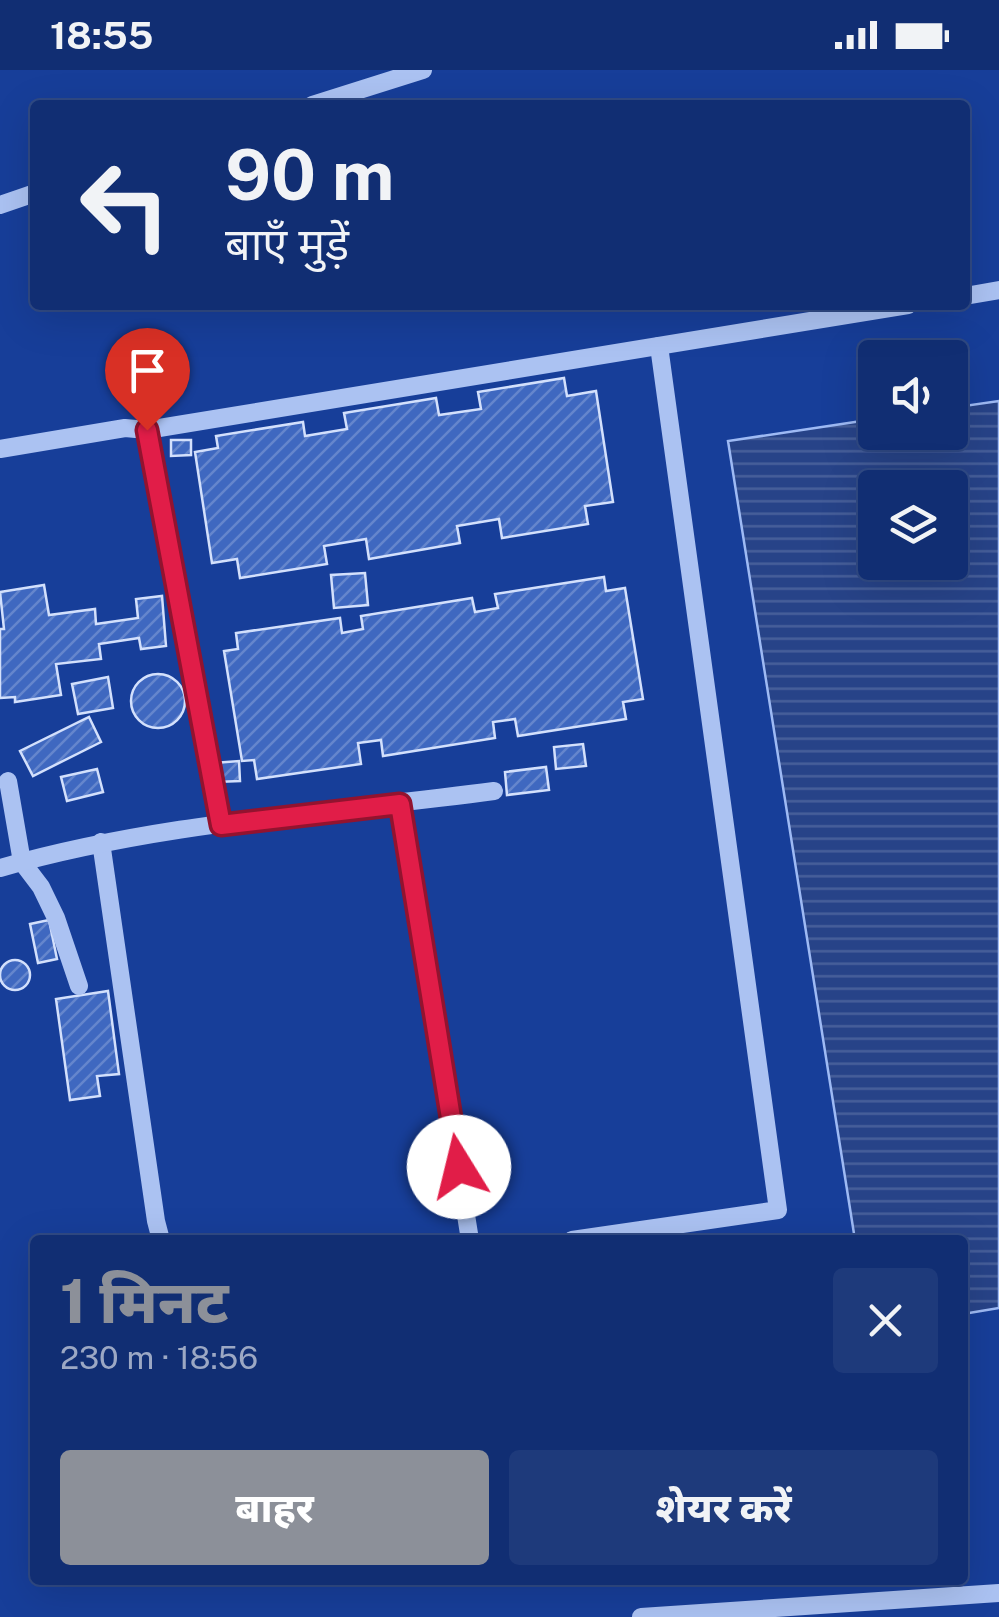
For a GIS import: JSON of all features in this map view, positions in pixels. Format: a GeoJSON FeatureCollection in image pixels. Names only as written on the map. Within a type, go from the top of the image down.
{"type":"FeatureCollection","features":[{"type":"Feature","properties":{"kind":"lane"},"geometry":{"type":"LineString","coordinates":[[328,100],[423,70]]}},
{"type":"Feature","properties":{"kind":"lane"},"geometry":{"type":"LineString","coordinates":[[0,205],[30,196]]}},
{"type":"Feature","properties":{"kind":"lane"},"geometry":{"type":"LineString","coordinates":[[970,295],[999,290]]}},
{"type":"Feature","properties":{"kind":"lane"},"geometry":{"type":"LineString","coordinates":[[0,449],[125,428],[147,430],[878,310]]}},
{"type":"Feature","properties":{"kind":"lane"},"geometry":{"type":"LineString","coordinates":[[606,1235],[778,1210],[660,346]]}},
{"type":"Feature","properties":{"kind":"lane"},"geometry":{"type":"LineString","coordinates":[[147,430],[221,825]]}},
{"type":"Feature","properties":{"kind":"lane"},"geometry":{"type":"LineString","coordinates":[[8,780],[22,862],[41,886],[56,918],[79,986]]}},
{"type":"Feature","properties":{"kind":"lane"},"geometry":{"type":"LineString","coordinates":[[0,868],[100,842],[494,791]]}},
{"type":"Feature","properties":{"kind":"lane"},"geometry":{"type":"LineString","coordinates":[[400,804],[469,1235]]}},
{"type":"Feature","properties":{"kind":"lane"},"geometry":{"type":"LineString","coordinates":[[100,842],[160,1235]]}},
{"type":"Feature","properties":{"kind":"lane"},"geometry":{"type":"LineString","coordinates":[[641,1617],[999,1593]]}},
{"type":"Feature","properties":{"kind":"water"},"geometry":{"type":"Polygon","coordinates":[[[999,401],[999,1308],[968,1313],[968,1235],[854,1235],[728,441],[858,422],[858,450],[968,450],[968,405],[999,401]]]}},
{"type":"Feature","properties":{"kind":"building"},"geometry":{"type":"Polygon","coordinates":[[[564,378],[567,396],[596,391],[613,502],[585,506],[588,524],[502,538],[499,519],[457,526],[460,543],[369,559],[366,539],[324,546],[327,564],[240,578],[237,559],[212,563],[195,452],[218,448],[216,436],[303,422],[305,436],[347,429],[344,413],[436,398],[439,415],[481,409],[478,392],[564,378]]]}},
{"type":"Feature","properties":{"kind":"building"},"geometry":{"type":"Polygon","coordinates":[[[171,440],[191,440],[191,455],[171,456],[171,440]]]}},
{"type":"Feature","properties":{"kind":"building"},"geometry":{"type":"Polygon","coordinates":[[[365,573],[368,605],[334,608],[331,575],[365,573]]]}},
{"type":"Feature","properties":{"kind":"building"},"geometry":{"type":"Polygon","coordinates":[[[604,577],[606,591],[625,588],[643,699],[623,702],[626,719],[518,736],[515,719],[493,722],[495,738],[383,756],[381,740],[358,743],[361,764],[257,779],[254,760],[242,761],[224,651],[238,649],[236,633],[340,618],[342,633],[363,629],[361,616],[472,598],[475,612],[498,608],[495,594],[604,577]]]}},
{"type":"Feature","properties":{"kind":"building"},"geometry":{"type":"Polygon","coordinates":[[[44,585],[49,615],[95,609],[96,624],[138,618],[136,599],[162,596],[166,646],[141,649],[139,638],[99,644],[101,659],[56,664],[61,695],[15,702],[15,697],[0,698],[0,629],[4,629],[0,592],[44,585]]]}},
{"type":"Feature","properties":{"kind":"building"},"geometry":{"type":"Polygon","coordinates":[[[158,674],[177,682],[185,701],[177,720],[158,728],[139,720],[131,701],[139,682],[158,674]]]}},
{"type":"Feature","properties":{"kind":"building"},"geometry":{"type":"Polygon","coordinates":[[[108,677],[113,708],[78,714],[72,684],[108,677]]]}},
{"type":"Feature","properties":{"kind":"building"},"geometry":{"type":"Polygon","coordinates":[[[89,717],[101,742],[33,776],[20,751],[89,717]]]}},
{"type":"Feature","properties":{"kind":"building"},"geometry":{"type":"Polygon","coordinates":[[[583,744],[586,766],[556,769],[554,747],[583,744]]]}},
{"type":"Feature","properties":{"kind":"building"},"geometry":{"type":"Polygon","coordinates":[[[239,761],[240,781],[216,782],[214,763],[239,761]]]}},
{"type":"Feature","properties":{"kind":"building"},"geometry":{"type":"Polygon","coordinates":[[[546,767],[549,790],[507,795],[505,772],[546,767]]]}},
{"type":"Feature","properties":{"kind":"building"},"geometry":{"type":"Polygon","coordinates":[[[97,769],[103,792],[67,801],[61,777],[97,769]]]}},
{"type":"Feature","properties":{"kind":"building"},"geometry":{"type":"Polygon","coordinates":[[[49,920],[57,959],[38,963],[30,924],[49,920]]]}},
{"type":"Feature","properties":{"kind":"building"},"geometry":{"type":"Polygon","coordinates":[[[15,960],[26,964],[30,975],[26,986],[15,990],[4,986],[0,975],[4,964],[15,960]]]}},
{"type":"Feature","properties":{"kind":"building"},"geometry":{"type":"Polygon","coordinates":[[[108,991],[119,1074],[97,1076],[100,1096],[70,1100],[56,999],[108,991]]]}},
{"type":"Feature","properties":{"kind":"route"},"geometry":{"type":"LineString","coordinates":[[147,430],[221,825],[400,804],[459,1167]]}}]}
